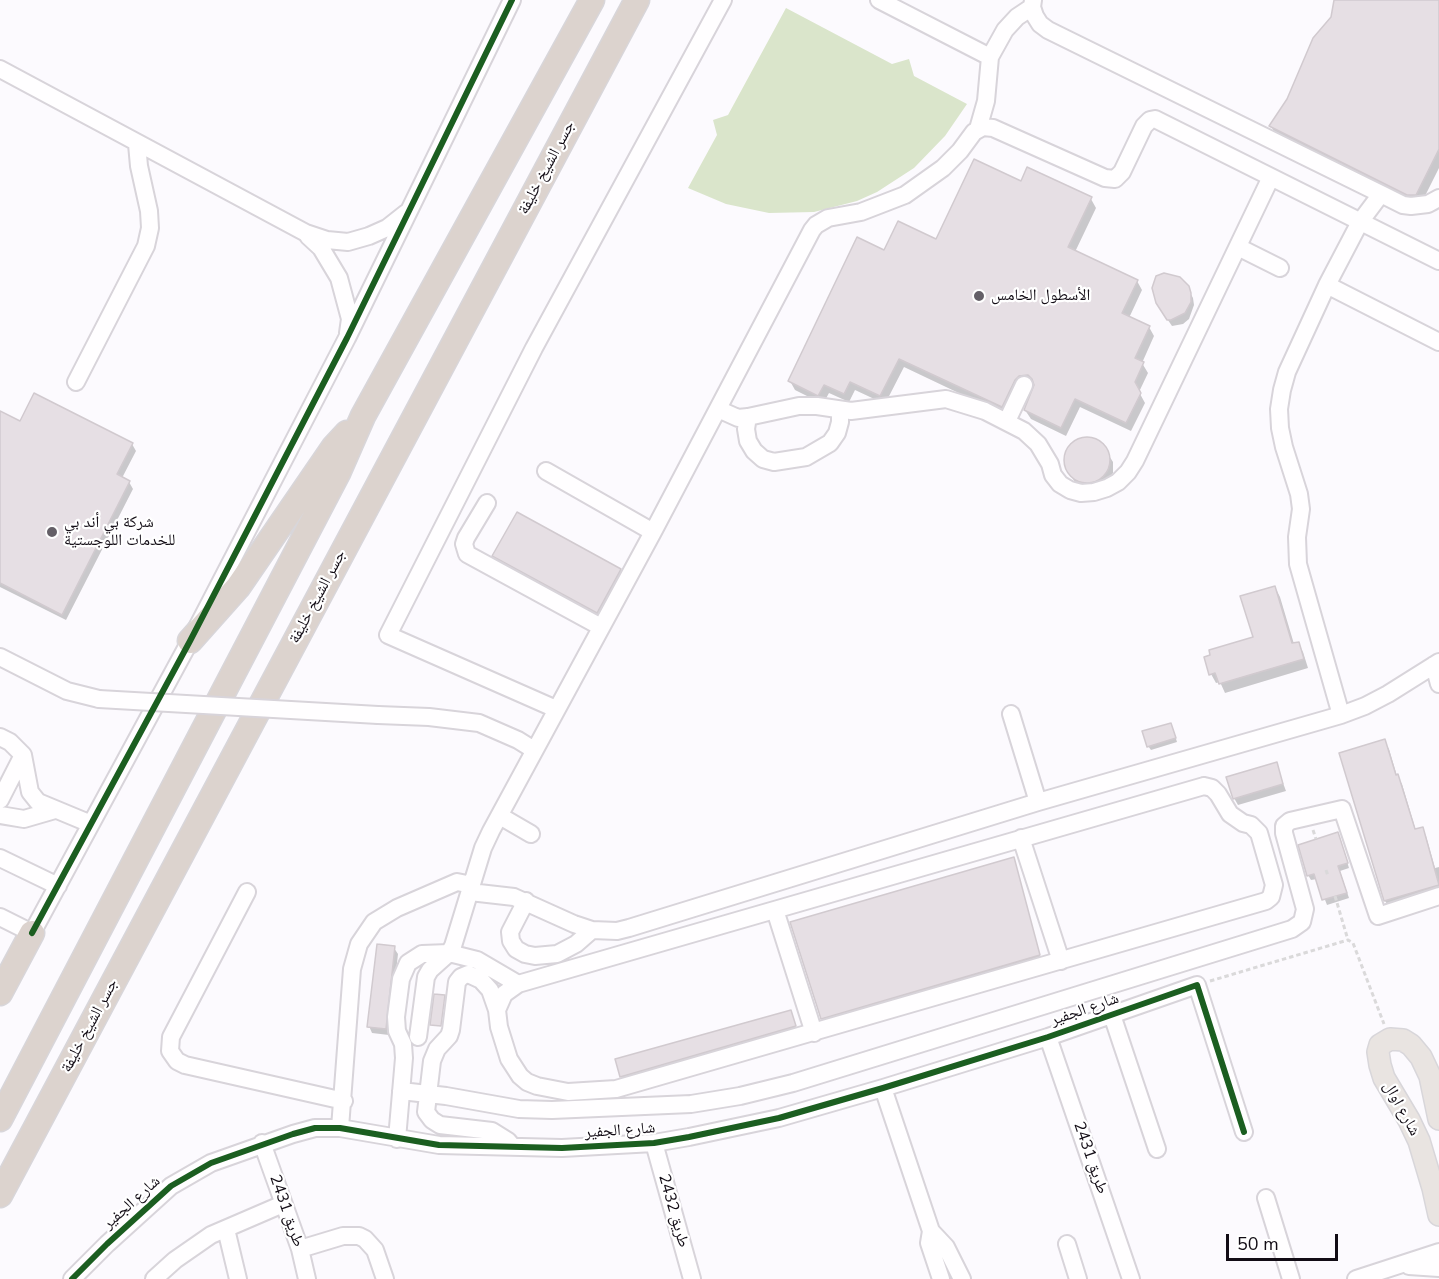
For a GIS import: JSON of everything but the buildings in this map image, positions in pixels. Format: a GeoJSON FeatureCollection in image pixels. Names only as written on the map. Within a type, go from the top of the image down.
{"type":"FeatureCollection","features":[{"type":"Feature","properties":{"kind":"highway"},"geometry":{"type":"LineString","coordinates":[[0,1119],[338,473],[363,416],[592,0]]}},
{"type":"Feature","properties":{"kind":"highway","name":"جسر الشيخ خليفة"},"geometry":{"type":"LineString","coordinates":[[0,1195],[637,0]]}},
{"type":"Feature","properties":{"kind":"highway"},"geometry":{"type":"LineString","coordinates":[[190,641],[238,587],[334,447],[363,416]]}},
{"type":"Feature","properties":{"kind":"highway"},"geometry":{"type":"LineString","coordinates":[[0,993],[32,933]]}},
{"type":"Feature","properties":{"kind":"main road","name":"شارع اوال"},"geometry":{"type":"LineString","coordinates":[[1439,1119],[1430,1076],[1421,1057],[1411,1045],[1403,1040],[1390,1039],[1380,1045],[1380,1065],[1385,1082],[1409,1120],[1419,1141],[1439,1215]]}},
{"type":"Feature","properties":{"kind":"street"},"geometry":{"type":"LineString","coordinates":[[0,917],[32,933],[51,883],[91,824],[190,641],[347,338],[512,0]]}},
{"type":"Feature","properties":{"kind":"street"},"geometry":{"type":"LineString","coordinates":[[556,709],[388,635],[534,348],[723,0]]}},
{"type":"Feature","properties":{"kind":"street"},"geometry":{"type":"LineString","coordinates":[[879,0],[990,57]]}},
{"type":"Feature","properties":{"kind":"street"},"geometry":{"type":"LineString","coordinates":[[418,1037],[426,977],[453,946],[483,848],[816,225],[828,219],[861,212],[905,195],[944,168],[978,129],[986,101],[990,57],[1005,30],[1033,3]]}},
{"type":"Feature","properties":{"kind":"street"},"geometry":{"type":"LineString","coordinates":[[1033,3],[1035,16],[1048,30],[1403,205],[1420,206],[1438,200]]}},
{"type":"Feature","properties":{"kind":"street"},"geometry":{"type":"LineString","coordinates":[[0,69],[306,233],[327,240],[348,242],[387,228],[411,208]]}},
{"type":"Feature","properties":{"kind":"street"},"geometry":{"type":"LineString","coordinates":[[978,129],[988,126],[1110,179],[1119,176],[1144,126],[1150,120],[1155,119],[1439,261]]}},
{"type":"Feature","properties":{"kind":"street"},"geometry":{"type":"LineString","coordinates":[[76,382],[146,246],[150,228],[149,211],[139,166],[137,144]]}},
{"type":"Feature","properties":{"kind":"street"},"geometry":{"type":"LineString","coordinates":[[718,409],[738,418],[799,406],[865,410],[946,399],[1007,421],[1024,431],[1038,444],[1060,484],[1070,490],[1081,493],[1107,488],[1118,482],[1135,461],[1271,177]]}},
{"type":"Feature","properties":{"kind":"street"},"geometry":{"type":"LineString","coordinates":[[1341,715],[1298,564],[1297,537],[1301,509],[1299,494],[1284,447],[1279,409],[1287,372],[1327,285],[1360,222],[1381,194]]}},
{"type":"Feature","properties":{"kind":"street"},"geometry":{"type":"LineString","coordinates":[[306,233],[321,248],[339,278],[350,319],[347,338]]}},
{"type":"Feature","properties":{"kind":"street"},"geometry":{"type":"LineString","coordinates":[[1238,247],[1280,268]]}},
{"type":"Feature","properties":{"kind":"street"},"geometry":{"type":"LineString","coordinates":[[1327,285],[1439,342]]}},
{"type":"Feature","properties":{"kind":"street"},"geometry":{"type":"LineString","coordinates":[[1007,421],[1024,385]]}},
{"type":"Feature","properties":{"kind":"street"},"geometry":{"type":"LineString","coordinates":[[748,417],[746,429],[751,446],[763,459],[774,462],[806,457],[830,443],[837,433],[840,410]]}},
{"type":"Feature","properties":{"kind":"street"},"geometry":{"type":"LineString","coordinates":[[546,471],[653,532]]}},
{"type":"Feature","properties":{"kind":"street"},"geometry":{"type":"LineString","coordinates":[[487,503],[464,544],[467,554],[601,627]]}},
{"type":"Feature","properties":{"kind":"street"},"geometry":{"type":"LineString","coordinates":[[0,657],[67,691],[99,699],[429,717],[479,723],[518,740],[534,750]]}},
{"type":"Feature","properties":{"kind":"street"},"geometry":{"type":"LineString","coordinates":[[340,1128],[344,1101],[352,969],[359,944],[374,922],[397,908],[457,882],[471,888],[526,901],[592,930],[610,931],[629,928],[1038,802],[1341,715],[1388,694],[1436,664],[1439,684]]}},
{"type":"Feature","properties":{"kind":"street"},"geometry":{"type":"LineString","coordinates":[[1011,714],[1038,802]]}},
{"type":"Feature","properties":{"kind":"street"},"geometry":{"type":"LineString","coordinates":[[0,737],[10,742],[23,755],[30,792],[38,802],[91,824]]}},
{"type":"Feature","properties":{"kind":"street"},"geometry":{"type":"LineString","coordinates":[[0,800],[23,755]]}},
{"type":"Feature","properties":{"kind":"street"},"geometry":{"type":"LineString","coordinates":[[497,1010],[504,994],[518,984],[1204,786],[1212,788],[1218,794],[1230,814],[1243,823],[1251,825],[1259,834],[1274,885],[1271,897],[1266,901],[632,1086],[600,1091],[568,1092],[537,1086],[520,1076],[513,1068],[506,1050],[497,1010],[486,985],[468,974],[457,982],[451,1029],[432,1061],[426,1112],[440,1125],[492,1131],[513,1147]]}},
{"type":"Feature","properties":{"kind":"street"},"geometry":{"type":"LineString","coordinates":[[401,1091],[536,1110],[666,1105],[723,1099],[793,1083],[1292,929],[1302,922],[1305,909],[1284,826],[1290,821],[1342,809],[1378,916],[1439,896]]}},
{"type":"Feature","properties":{"kind":"street"},"geometry":{"type":"LineString","coordinates":[[0,815],[24,819],[56,810]]}},
{"type":"Feature","properties":{"kind":"street"},"geometry":{"type":"LineString","coordinates":[[500,816],[531,834]]}},
{"type":"Feature","properties":{"kind":"street"},"geometry":{"type":"LineString","coordinates":[[1021,838],[1061,961]]}},
{"type":"Feature","properties":{"kind":"street"},"geometry":{"type":"LineString","coordinates":[[0,858],[51,883]]}},
{"type":"Feature","properties":{"kind":"street"},"geometry":{"type":"LineString","coordinates":[[247,892],[171,1037],[170,1051],[177,1061],[185,1065],[344,1101]]}},
{"type":"Feature","properties":{"kind":"street"},"geometry":{"type":"LineString","coordinates":[[526,901],[510,932],[511,941],[516,949],[525,954],[535,956],[557,954],[576,944],[592,930]]}},
{"type":"Feature","properties":{"kind":"street"},"geometry":{"type":"LineString","coordinates":[[775,910],[814,1033]]}},
{"type":"Feature","properties":{"kind":"street"},"geometry":{"type":"LineString","coordinates":[[449,953],[461,977]]}},
{"type":"Feature","properties":{"kind":"street"},"geometry":{"type":"LineString","coordinates":[[398,1139],[404,1051],[396,1017],[403,971],[408,963],[422,954],[449,953],[477,960],[518,984]]}},
{"type":"Feature","properties":{"kind":"street"},"geometry":{"type":"LineString","coordinates":[[1197,985],[1244,1132]]}},
{"type":"Feature","properties":{"kind":"street","name":"شارع الجفير"},"geometry":{"type":"LineString","coordinates":[[72,1279],[171,1186],[211,1163],[262,1143],[315,1128],[340,1128],[439,1145],[562,1148],[654,1143],[759,1123],[883,1088],[1048,1037],[1197,985]]}},
{"type":"Feature","properties":{"kind":"street"},"geometry":{"type":"LineString","coordinates":[[1112,1015],[1157,1149]]}},
{"type":"Feature","properties":{"kind":"street"},"geometry":{"type":"LineString","coordinates":[[400,1038],[418,1037],[440,1045]]}},
{"type":"Feature","properties":{"kind":"street","name":"طريق 2431"},"geometry":{"type":"LineString","coordinates":[[1048,1037],[1131,1279]]}},
{"type":"Feature","properties":{"kind":"street"},"geometry":{"type":"LineString","coordinates":[[883,1088],[931,1231],[946,1247],[962,1279]]}},
{"type":"Feature","properties":{"kind":"street","name":"طريق 2431"},"geometry":{"type":"LineString","coordinates":[[262,1143],[300,1249],[307,1279]]}},
{"type":"Feature","properties":{"kind":"street","name":"طريق 2432"},"geometry":{"type":"LineString","coordinates":[[654,1143],[692,1279]]}},
{"type":"Feature","properties":{"kind":"street"},"geometry":{"type":"LineString","coordinates":[[1266,1198],[1291,1279]]}},
{"type":"Feature","properties":{"kind":"street"},"geometry":{"type":"LineString","coordinates":[[154,1279],[197,1244],[283,1204]]}},
{"type":"Feature","properties":{"kind":"street"},"geometry":{"type":"LineString","coordinates":[[226,1229],[238,1279]]}},
{"type":"Feature","properties":{"kind":"street"},"geometry":{"type":"LineString","coordinates":[[931,1231],[929,1243],[941,1279]]}},
{"type":"Feature","properties":{"kind":"street"},"geometry":{"type":"LineString","coordinates":[[300,1249],[343,1236],[359,1236],[375,1250],[385,1279]]}},
{"type":"Feature","properties":{"kind":"street"},"geometry":{"type":"LineString","coordinates":[[1067,1244],[1078,1279]]}},
{"type":"Feature","properties":{"kind":"street"},"geometry":{"type":"LineString","coordinates":[[1356,1279],[1439,1252]]}},
{"type":"Feature","properties":{"kind":"street"},"geometry":{"type":"LineString","coordinates":[[1396,1267],[1439,1268]]}},
{"type":"Feature","properties":{"kind":"path"},"geometry":{"type":"LineString","coordinates":[[1326,870],[1328,876]]}},
{"type":"Feature","properties":{"kind":"path"},"geometry":{"type":"LineString","coordinates":[[1335,897],[1348,940],[1353,943],[1390,1039]]}},
{"type":"Feature","properties":{"kind":"path"},"geometry":{"type":"LineString","coordinates":[[1197,985],[1348,940]]}},
{"type":"Feature","properties":{"kind":"green space"},"geometry":{"type":"Polygon","coordinates":[[[786,8],[892,64],[909,59],[914,76],[967,104],[945,136],[914,168],[877,192],[857,201],[814,212],[769,213],[726,204],[688,188],[717,135],[713,120],[728,115],[786,8]]]}},
{"type":"Feature","properties":{"kind":"cycle path"},"geometry":{"type":"LineString","coordinates":[[32,933],[190,641],[347,338],[512,0]]}},
{"type":"Feature","properties":{"kind":"cycle path"},"geometry":{"type":"LineString","coordinates":[[72,1279],[171,1186],[211,1163],[315,1128],[340,1128],[439,1145],[562,1148],[654,1143],[779,1118],[883,1088],[1048,1037],[1197,985],[1244,1132]]}},
{"type":"Feature","properties":{"kind":"place","name":"الأسطول الخامس"},"geometry":{"type":"Point","coordinates":[979,296]}},
{"type":"Feature","properties":{"kind":"place","name":"شركة بي أند بي للخدمات اللوجستية"},"geometry":{"type":"Point","coordinates":[52,532]}}]}
